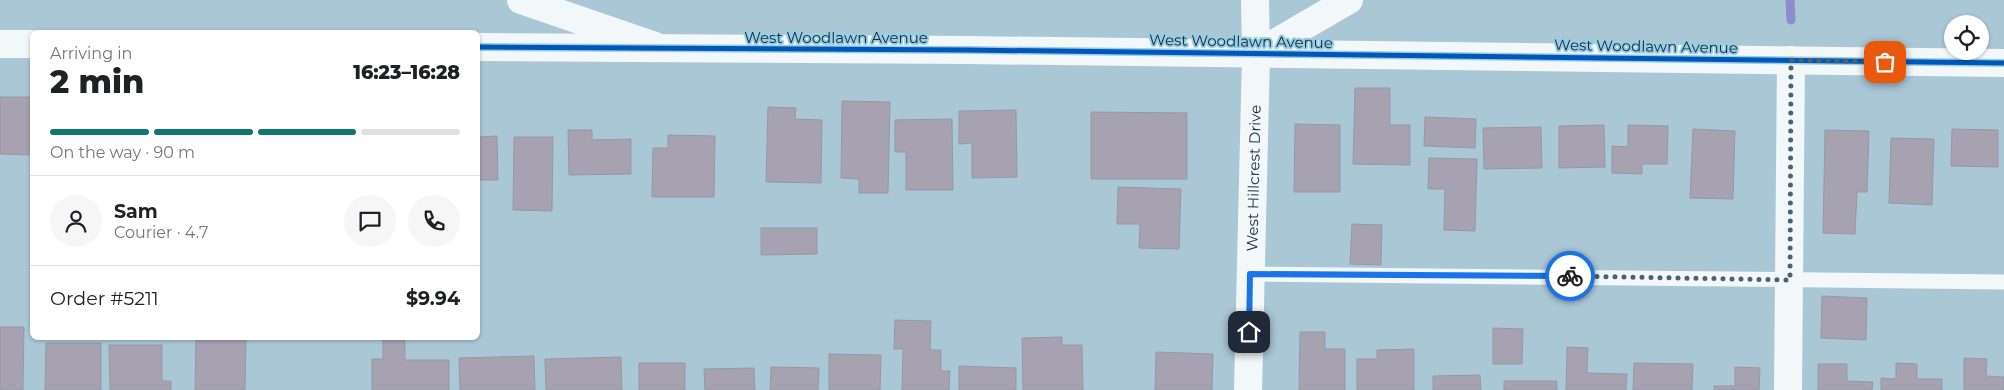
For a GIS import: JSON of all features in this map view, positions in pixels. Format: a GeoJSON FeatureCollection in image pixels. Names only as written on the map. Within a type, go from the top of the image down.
{"type":"FeatureCollection","features":[{"type":"Feature","properties":{"kind":"street"},"geometry":{"type":"LineString","coordinates":[[521,0],[661,48]]}},
{"type":"Feature","properties":{"kind":"street","name":"West Hillcrest Drive"},"geometry":{"type":"LineString","coordinates":[[1248,390],[1256,54],[1255,0]]}},
{"type":"Feature","properties":{"kind":"street"},"geometry":{"type":"LineString","coordinates":[[1256,54],[1349,0]]}},
{"type":"Feature","properties":{"kind":"street"},"geometry":{"type":"LineString","coordinates":[[0,44],[30,44]]}},
{"type":"Feature","properties":{"kind":"street","name":"West Woodlawn Avenue"},"geometry":{"type":"LineString","coordinates":[[480,47],[2004,63]]}},
{"type":"Feature","properties":{"kind":"street"},"geometry":{"type":"LineString","coordinates":[[1788,390],[1791,60]]}},
{"type":"Feature","properties":{"kind":"lane"},"geometry":{"type":"LineString","coordinates":[[1250,274],[2004,282]]}},
{"type":"Feature","properties":{"kind":"building"},"geometry":{"type":"Polygon","coordinates":[[[1355,88],[1390,88],[1390,125],[1410,125],[1410,165],[1353,164],[1355,88]]]}},
{"type":"Feature","properties":{"kind":"building"},"geometry":{"type":"Polygon","coordinates":[[[0,97],[30,97],[30,155],[0,154],[0,97]]]}},
{"type":"Feature","properties":{"kind":"building"},"geometry":{"type":"Polygon","coordinates":[[[842,101],[890,102],[888,193],[859,193],[859,179],[841,178],[842,101]]]}},
{"type":"Feature","properties":{"kind":"building"},"geometry":{"type":"Polygon","coordinates":[[[768,107],[796,108],[795,119],[822,120],[821,183],[766,182],[768,107]]]}},
{"type":"Feature","properties":{"kind":"building"},"geometry":{"type":"Polygon","coordinates":[[[1016,110],[1017,177],[972,178],[972,143],[959,144],[959,111],[1016,110]]]}},
{"type":"Feature","properties":{"kind":"building"},"geometry":{"type":"Polygon","coordinates":[[[1091,112],[1187,113],[1187,179],[1091,179],[1091,112]]]}},
{"type":"Feature","properties":{"kind":"building"},"geometry":{"type":"Polygon","coordinates":[[[1425,117],[1476,119],[1475,148],[1424,146],[1425,117]]]}},
{"type":"Feature","properties":{"kind":"building"},"geometry":{"type":"Polygon","coordinates":[[[952,119],[953,190],[906,190],[906,152],[895,152],[895,120],[952,119]]]}},
{"type":"Feature","properties":{"kind":"building"},"geometry":{"type":"Polygon","coordinates":[[[1295,124],[1340,125],[1340,192],[1294,192],[1295,124]]]}},
{"type":"Feature","properties":{"kind":"building"},"geometry":{"type":"Polygon","coordinates":[[[1604,125],[1605,167],[1559,168],[1559,126],[1604,125]]]}},
{"type":"Feature","properties":{"kind":"building"},"geometry":{"type":"Polygon","coordinates":[[[1628,125],[1668,126],[1667,164],[1642,164],[1642,174],[1612,173],[1612,146],[1628,147],[1628,125]]]}},
{"type":"Feature","properties":{"kind":"building"},"geometry":{"type":"Polygon","coordinates":[[[1541,127],[1542,168],[1484,169],[1483,128],[1541,127]]]}},
{"type":"Feature","properties":{"kind":"building"},"geometry":{"type":"Polygon","coordinates":[[[1693,129],[1735,131],[1733,199],[1690,198],[1693,129]]]}},
{"type":"Feature","properties":{"kind":"building"},"geometry":{"type":"Polygon","coordinates":[[[1952,129],[1998,130],[1998,167],[1951,166],[1952,129]]]}},
{"type":"Feature","properties":{"kind":"building"},"geometry":{"type":"Polygon","coordinates":[[[568,130],[592,130],[592,140],[631,139],[631,174],[569,175],[568,130]]]}},
{"type":"Feature","properties":{"kind":"building"},"geometry":{"type":"Polygon","coordinates":[[[1825,130],[1869,131],[1867,192],[1857,192],[1855,234],[1823,233],[1825,130]]]}},
{"type":"Feature","properties":{"kind":"building"},"geometry":{"type":"Polygon","coordinates":[[[668,135],[715,136],[714,197],[652,197],[653,148],[668,148],[668,135]]]}},
{"type":"Feature","properties":{"kind":"building"},"geometry":{"type":"Polygon","coordinates":[[[497,136],[498,180],[480,180],[480,137],[497,136]]]}},
{"type":"Feature","properties":{"kind":"building"},"geometry":{"type":"Polygon","coordinates":[[[514,137],[553,137],[552,211],[513,210],[514,137]]]}},
{"type":"Feature","properties":{"kind":"building"},"geometry":{"type":"Polygon","coordinates":[[[1891,138],[1934,139],[1932,205],[1889,203],[1891,138]]]}},
{"type":"Feature","properties":{"kind":"building"},"geometry":{"type":"Polygon","coordinates":[[[1429,158],[1477,159],[1475,231],[1444,230],[1445,189],[1428,189],[1429,158]]]}},
{"type":"Feature","properties":{"kind":"building"},"geometry":{"type":"Polygon","coordinates":[[[1118,187],[1181,189],[1179,249],[1139,248],[1140,224],[1117,224],[1118,187]]]}},
{"type":"Feature","properties":{"kind":"building"},"geometry":{"type":"Polygon","coordinates":[[[1352,224],[1382,225],[1381,265],[1350,264],[1352,224]]]}},
{"type":"Feature","properties":{"kind":"building"},"geometry":{"type":"Polygon","coordinates":[[[761,228],[817,228],[817,254],[761,255],[761,228]]]}},
{"type":"Feature","properties":{"kind":"building"},"geometry":{"type":"Polygon","coordinates":[[[1822,296],[1867,298],[1866,340],[1821,338],[1822,296]]]}},
{"type":"Feature","properties":{"kind":"building"},"geometry":{"type":"Polygon","coordinates":[[[895,320],[931,321],[930,350],[941,350],[941,371],[950,371],[949,390],[902,390],[903,349],[894,349],[895,320]]]}},
{"type":"Feature","properties":{"kind":"building"},"geometry":{"type":"Polygon","coordinates":[[[0,327],[24,327],[23,390],[0,390],[0,327]]]}},
{"type":"Feature","properties":{"kind":"building"},"geometry":{"type":"Polygon","coordinates":[[[1493,328],[1523,329],[1522,364],[1493,364],[1493,328]]]}},
{"type":"Feature","properties":{"kind":"building"},"geometry":{"type":"Polygon","coordinates":[[[1300,332],[1325,332],[1325,349],[1345,349],[1345,390],[1299,390],[1300,332]]]}},
{"type":"Feature","properties":{"kind":"building"},"geometry":{"type":"Polygon","coordinates":[[[1062,337],[1062,345],[1082,345],[1083,390],[1023,390],[1022,338],[1062,337]]]}},
{"type":"Feature","properties":{"kind":"building"},"geometry":{"type":"Polygon","coordinates":[[[196,340],[246,340],[245,390],[195,390],[196,340]]]}},
{"type":"Feature","properties":{"kind":"building"},"geometry":{"type":"Polygon","coordinates":[[[383,340],[405,340],[405,360],[449,360],[449,390],[372,390],[372,359],[383,359],[383,340]]]}},
{"type":"Feature","properties":{"kind":"building"},"geometry":{"type":"Polygon","coordinates":[[[46,343],[101,343],[101,390],[45,390],[46,343]]]}},
{"type":"Feature","properties":{"kind":"building"},"geometry":{"type":"Polygon","coordinates":[[[109,345],[162,345],[162,381],[171,381],[171,390],[110,390],[109,345]]]}},
{"type":"Feature","properties":{"kind":"building"},"geometry":{"type":"Polygon","coordinates":[[[1567,347],[1588,348],[1587,373],[1627,374],[1626,390],[1566,390],[1567,347]]]}},
{"type":"Feature","properties":{"kind":"building"},"geometry":{"type":"Polygon","coordinates":[[[1414,349],[1414,390],[1357,390],[1357,359],[1377,359],[1377,350],[1414,349]]]}},
{"type":"Feature","properties":{"kind":"building"},"geometry":{"type":"Polygon","coordinates":[[[1156,352],[1213,354],[1212,390],[1155,390],[1156,352]]]}},
{"type":"Feature","properties":{"kind":"building"},"geometry":{"type":"Polygon","coordinates":[[[829,354],[881,355],[880,390],[829,390],[829,354]]]}},
{"type":"Feature","properties":{"kind":"building"},"geometry":{"type":"Polygon","coordinates":[[[534,356],[535,390],[460,390],[459,358],[534,356]]]}},
{"type":"Feature","properties":{"kind":"building"},"geometry":{"type":"Polygon","coordinates":[[[621,357],[622,390],[546,390],[545,359],[621,357]]]}},
{"type":"Feature","properties":{"kind":"building"},"geometry":{"type":"Polygon","coordinates":[[[1964,358],[1987,359],[1986,376],[2004,377],[2004,390],[1964,390],[1964,358]]]}},
{"type":"Feature","properties":{"kind":"building"},"geometry":{"type":"Polygon","coordinates":[[[639,363],[685,363],[685,390],[639,390],[639,363]]]}},
{"type":"Feature","properties":{"kind":"building"},"geometry":{"type":"Polygon","coordinates":[[[1634,363],[1693,364],[1692,390],[1633,390],[1634,363]]]}},
{"type":"Feature","properties":{"kind":"building"},"geometry":{"type":"Polygon","coordinates":[[[1896,363],[1917,364],[1917,379],[1942,379],[1942,390],[1881,390],[1881,378],[1896,379],[1896,363]]]}},
{"type":"Feature","properties":{"kind":"building"},"geometry":{"type":"Polygon","coordinates":[[[1818,364],[1847,364],[1847,381],[1873,382],[1872,390],[1818,390],[1818,364]]]}},
{"type":"Feature","properties":{"kind":"building"},"geometry":{"type":"Polygon","coordinates":[[[959,366],[1016,368],[1016,390],[959,390],[959,366]]]}},
{"type":"Feature","properties":{"kind":"building"},"geometry":{"type":"Polygon","coordinates":[[[771,367],[819,368],[818,390],[770,390],[771,367]]]}},
{"type":"Feature","properties":{"kind":"building"},"geometry":{"type":"Polygon","coordinates":[[[1735,367],[1760,368],[1759,390],[1714,390],[1714,386],[1735,386],[1735,367]]]}},
{"type":"Feature","properties":{"kind":"building"},"geometry":{"type":"Polygon","coordinates":[[[754,368],[755,390],[705,390],[704,369],[754,368]]]}},
{"type":"Feature","properties":{"kind":"building"},"geometry":{"type":"Polygon","coordinates":[[[1480,375],[1481,390],[1433,390],[1433,376],[1480,375]]]}},
{"type":"Feature","properties":{"kind":"building"},"geometry":{"type":"Polygon","coordinates":[[[1504,381],[1557,381],[1557,390],[1504,390],[1504,381]]]}},
{"type":"Feature","properties":{"kind":"waterway"},"geometry":{"type":"LineString","coordinates":[[1790,0],[1791,20]]}},
{"type":"Feature","properties":{"kind":"cycle path"},"geometry":{"type":"LineString","coordinates":[[480,47],[967,50],[2004,63]]}},
{"type":"Feature","properties":{"kind":"way so far"},"geometry":{"type":"LineString","coordinates":[[1570,276],[1790,280],[1791,60],[1885,62]]}},
{"type":"Feature","properties":{"kind":"route"},"geometry":{"type":"LineString","coordinates":[[1249,332],[1250,274],[1570,276]]}}]}
